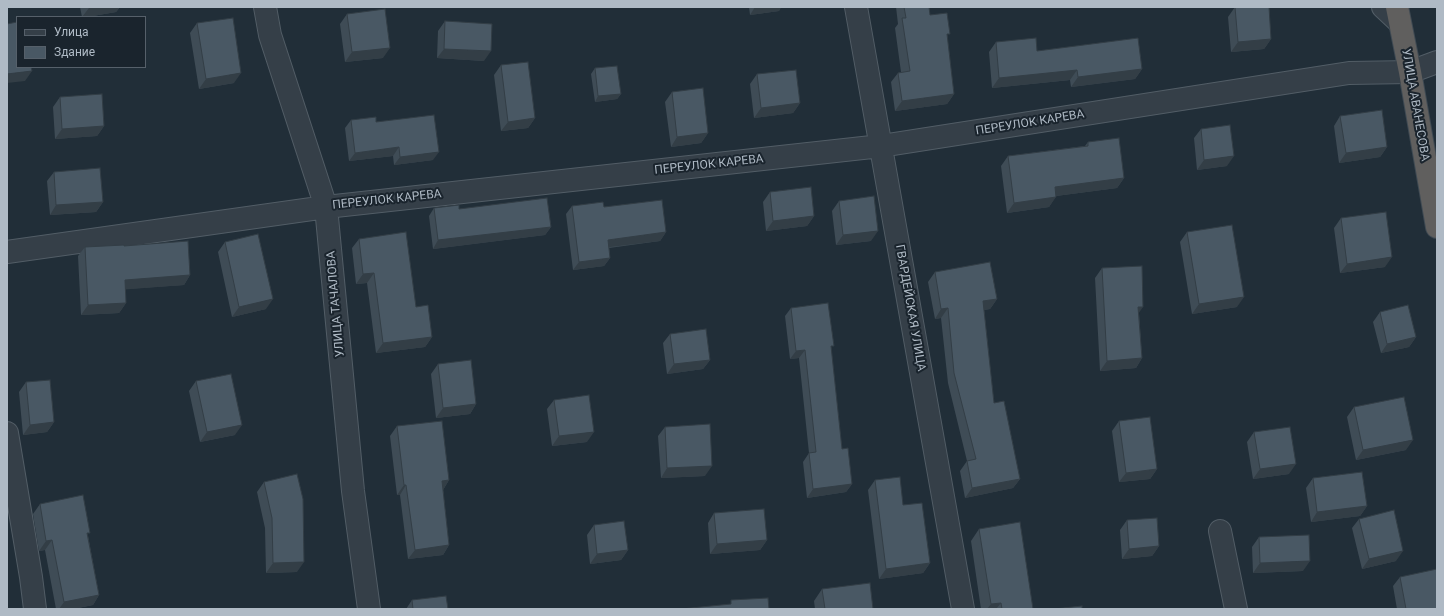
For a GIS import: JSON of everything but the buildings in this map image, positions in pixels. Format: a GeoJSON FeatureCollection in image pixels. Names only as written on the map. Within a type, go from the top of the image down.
{"type":"FeatureCollection","features":[{"type":"Feature","properties":{"kind":"highway","name":"УЛИЦА АВАНЕСОВА"},"geometry":{"type":"LineString","coordinates":[[1398,14],[1410,72],[1437,227]]}},
{"type":"Feature","properties":{"kind":"street","name":"УЛИЦА ТАЧАЛОВА"},"geometry":{"type":"LineString","coordinates":[[265,7],[270,36],[326,207],[353,491],[369,609]]}},
{"type":"Feature","properties":{"kind":"street","name":"ГВАРДЕЙСКАЯ УЛИЦА"},"geometry":{"type":"LineString","coordinates":[[856,7],[963,609]]}},
{"type":"Feature","properties":{"kind":"street"},"geometry":{"type":"LineString","coordinates":[[1383,7],[1398,14]]}},
{"type":"Feature","properties":{"kind":"street","name":"ПЕРЕУЛОК КАРЕВА"},"geometry":{"type":"LineString","coordinates":[[7,252],[326,207],[881,146],[1350,73],[1410,72],[1437,62]]}},
{"type":"Feature","properties":{"kind":"street"},"geometry":{"type":"LineString","coordinates":[[7,433],[35,609]]}},
{"type":"Feature","properties":{"kind":"street"},"geometry":{"type":"LineString","coordinates":[[1220,531],[1236,609]]}}]}
